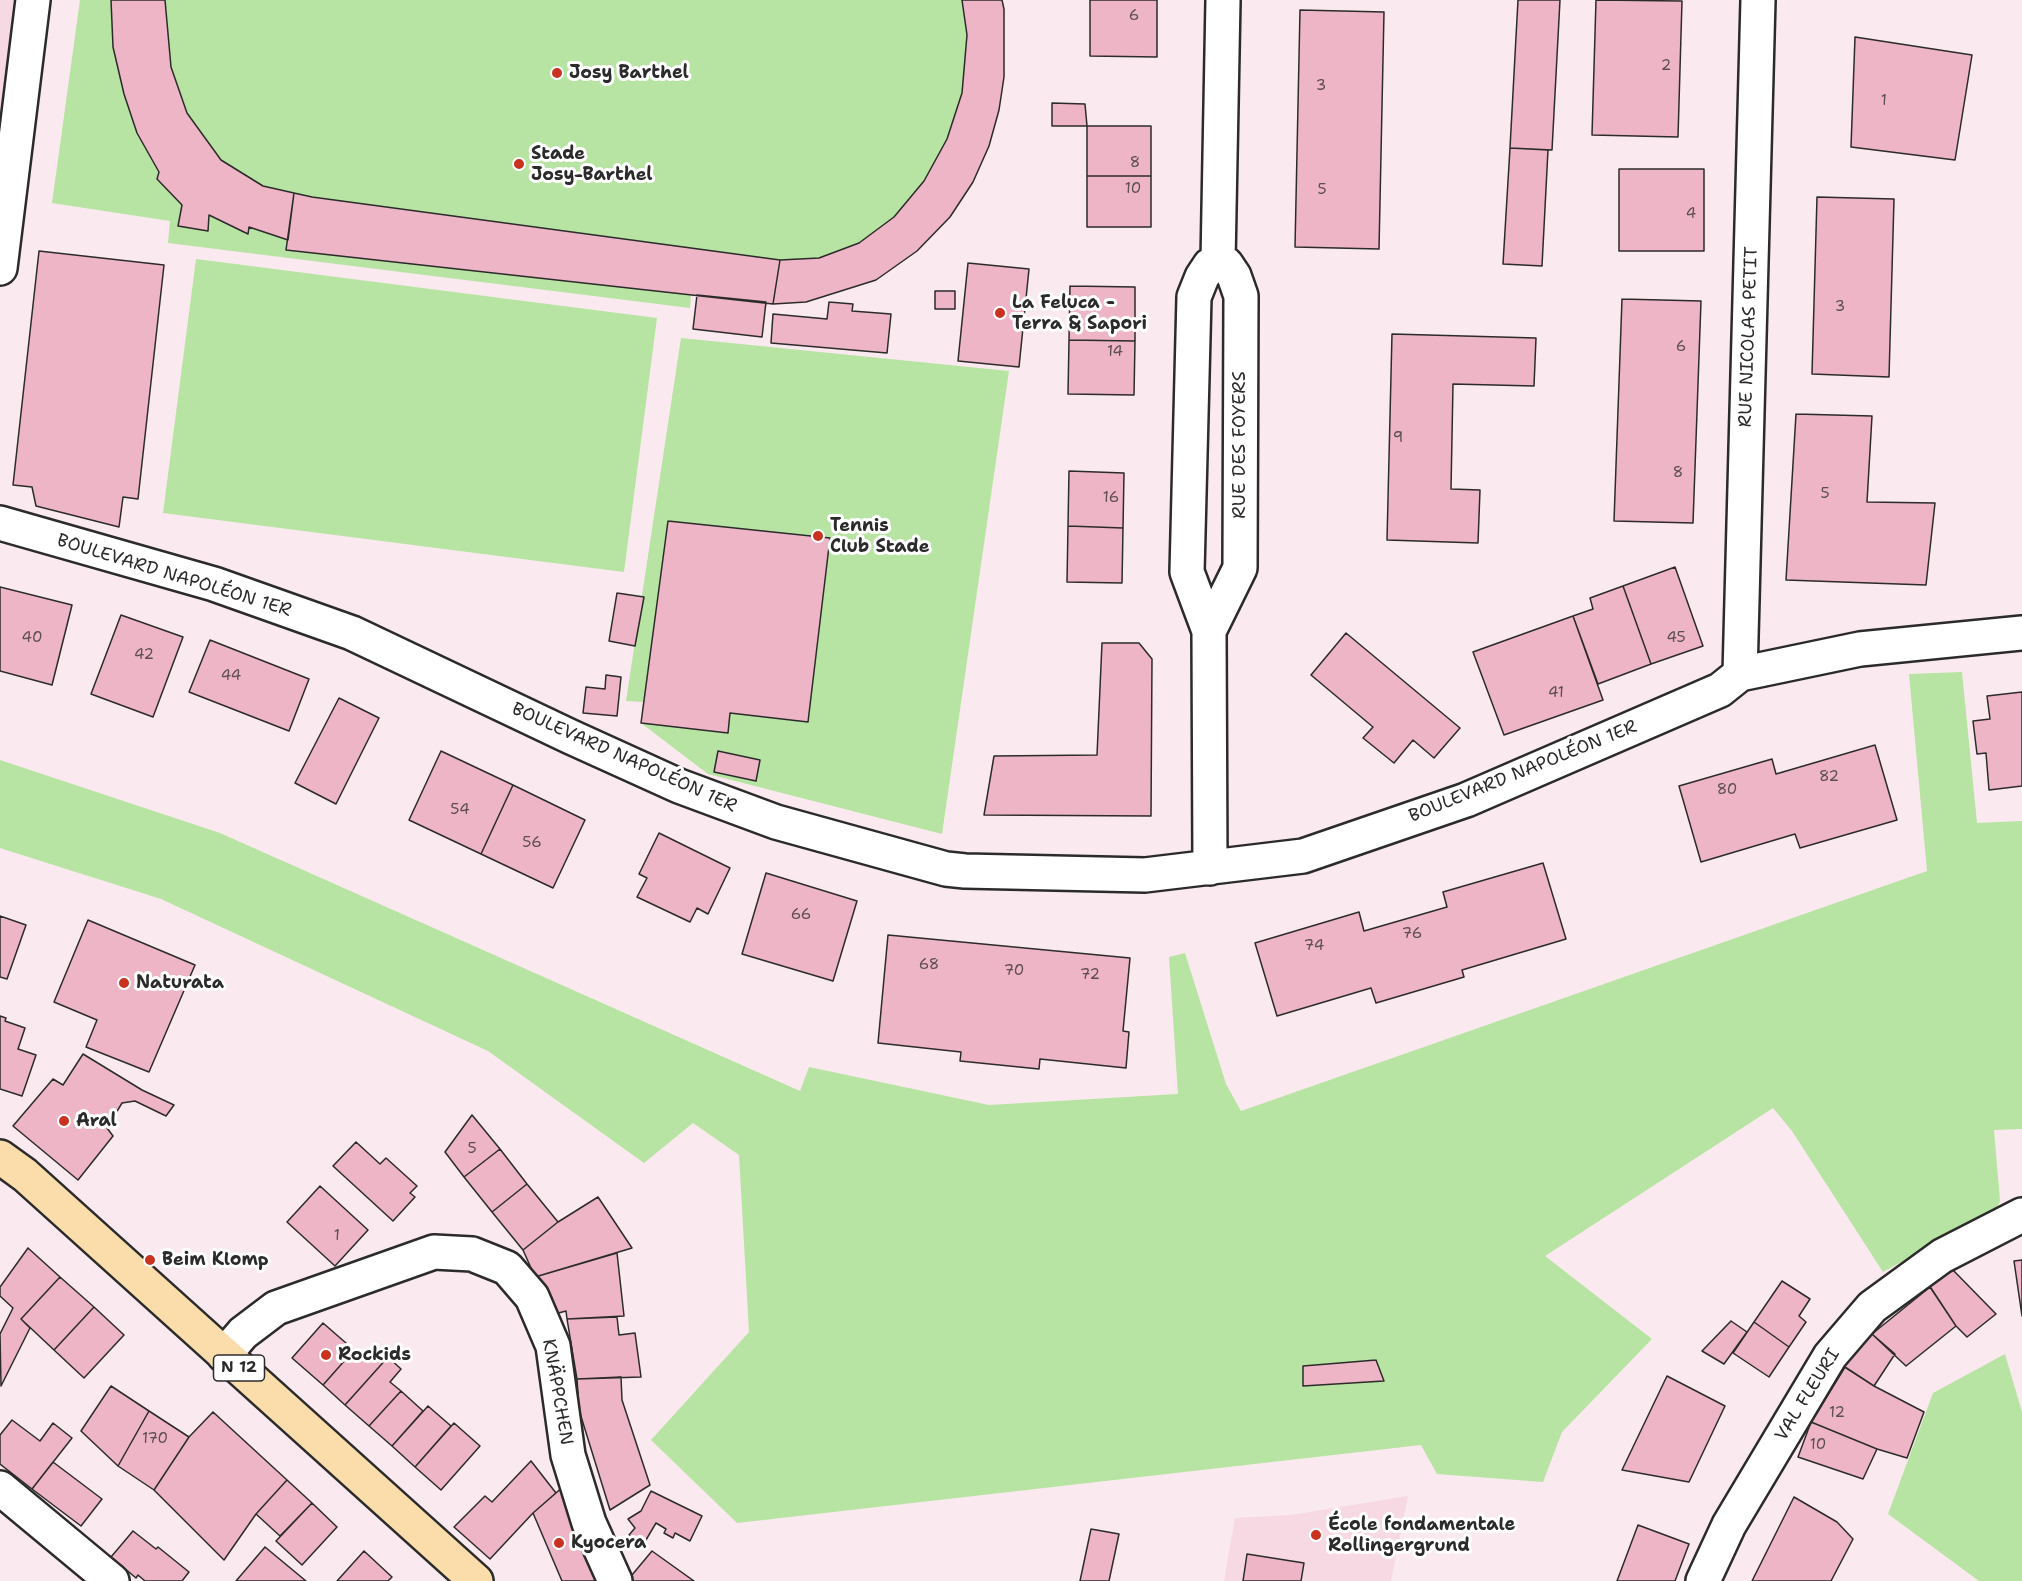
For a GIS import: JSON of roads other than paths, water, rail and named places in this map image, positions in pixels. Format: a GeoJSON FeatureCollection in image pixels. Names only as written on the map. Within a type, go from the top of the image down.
{"type":"FeatureCollection","features":[{"type":"Feature","properties":{"kind":"main road","name":"N 12"},"geometry":{"type":"LineString","coordinates":[[0,1156],[25,1175],[476,1581]]}},
{"type":"Feature","properties":{"kind":"street"},"geometry":{"type":"LineString","coordinates":[[0,268],[33,0]]}},
{"type":"Feature","properties":{"kind":"street"},"geometry":{"type":"LineString","coordinates":[[1218,261],[1223,0]]}},
{"type":"Feature","properties":{"kind":"street","name":"RUE NICOLAS PETIT"},"geometry":{"type":"LineString","coordinates":[[1740,674],[1758,0]]}},
{"type":"Feature","properties":{"kind":"street","name":"RUE DES FOYERS"},"geometry":{"type":"LineString","coordinates":[[1209,631],[1240,568],[1241,296],[1230,270],[1226,264],[1218,261],[1210,265],[1194,297],[1187,572],[1209,631],[1210,868]]}},
{"type":"Feature","properties":{"kind":"street","name":"BOULEVARD NAPOLÉON 1ER"},"geometry":{"type":"LineString","coordinates":[[0,523],[214,584],[352,633],[668,781],[776,822],[946,869],[965,871],[1145,875],[1303,856],[1466,800],[1720,690],[1740,674],[1860,650],[2022,633]]}},
{"type":"Feature","properties":{"kind":"street","name":"VAL FLEURI"},"geometry":{"type":"LineString","coordinates":[[1703,1581],[1729,1525],[1830,1356],[1872,1307],[1941,1256],[2022,1215]]}},
{"type":"Feature","properties":{"kind":"street","name":"KNÄPPCHEN"},"geometry":{"type":"LineString","coordinates":[[224,1355],[243,1333],[276,1308],[434,1252],[472,1254],[507,1268],[532,1297],[553,1346],[568,1455],[589,1523],[615,1581]]}},
{"type":"Feature","properties":{"kind":"street"},"geometry":{"type":"LineString","coordinates":[[0,1488],[112,1581]]}},
{"type":"Feature","properties":{"kind":"place","name":"Josy Barthel"},"geometry":{"type":"Point","coordinates":[557,73]}},
{"type":"Feature","properties":{"kind":"place","name":"Stade Josy-Barthel"},"geometry":{"type":"Point","coordinates":[519,164]}},
{"type":"Feature","properties":{"kind":"place","name":"La Feluca - Terra & Sapori"},"geometry":{"type":"Point","coordinates":[1000,313]}},
{"type":"Feature","properties":{"kind":"place","name":"Tennis Club Stade"},"geometry":{"type":"Point","coordinates":[818,536]}},
{"type":"Feature","properties":{"kind":"place","name":"Naturata"},"geometry":{"type":"Point","coordinates":[124,983]}},
{"type":"Feature","properties":{"kind":"place","name":"Aral"},"geometry":{"type":"Point","coordinates":[64,1121]}},
{"type":"Feature","properties":{"kind":"place","name":"Beim Klomp"},"geometry":{"type":"Point","coordinates":[150,1260]}},
{"type":"Feature","properties":{"kind":"place","name":"Rockids"},"geometry":{"type":"Point","coordinates":[326,1355]}},
{"type":"Feature","properties":{"kind":"place","name":"École fondamentale Rollingergrund"},"geometry":{"type":"Point","coordinates":[1316,1535]}},
{"type":"Feature","properties":{"kind":"place","name":"Kyocera"},"geometry":{"type":"Point","coordinates":[559,1543]}}]}
